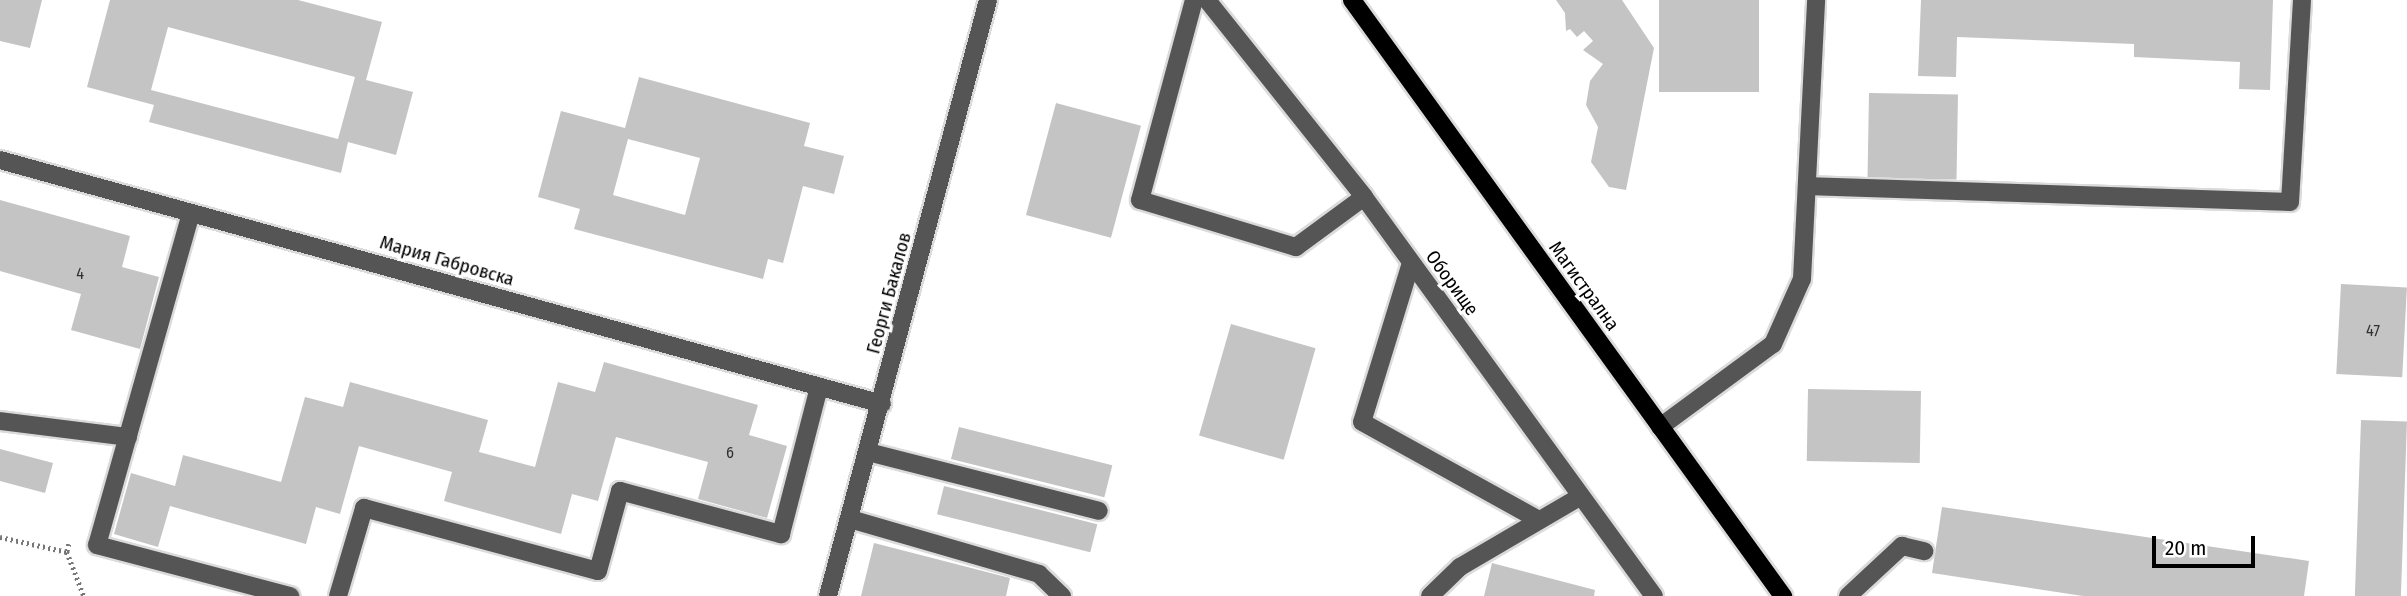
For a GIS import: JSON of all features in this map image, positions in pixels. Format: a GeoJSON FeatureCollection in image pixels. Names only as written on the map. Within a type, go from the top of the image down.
{"type":"FeatureCollection","features":[{"type":"Feature","properties":{"kind":"main road","name":"Магистрална"},"geometry":{"type":"LineString","coordinates":[[1352,0],[1783,596]]}},
{"type":"Feature","properties":{"kind":"street","name":"Георги Бакалов"},"geometry":{"type":"LineString","coordinates":[[828,596],[882,404],[988,0]]}},
{"type":"Feature","properties":{"kind":"street"},"geometry":{"type":"LineString","coordinates":[[1194,0],[1140,200],[1296,247],[1364,197]]}},
{"type":"Feature","properties":{"kind":"street","name":"Оборище"},"geometry":{"type":"LineString","coordinates":[[1207,0],[1364,197],[1654,596]]}},
{"type":"Feature","properties":{"kind":"street"},"geometry":{"type":"LineString","coordinates":[[1660,427],[1773,344],[1802,279],[1816,0]]}},
{"type":"Feature","properties":{"kind":"street"},"geometry":{"type":"LineString","coordinates":[[1807,186],[2290,202],[2302,0]]}},
{"type":"Feature","properties":{"kind":"street","name":"Мария Габровска"},"geometry":{"type":"LineString","coordinates":[[0,160],[882,404]]}},
{"type":"Feature","properties":{"kind":"street"},"geometry":{"type":"LineString","coordinates":[[191,213],[97,545],[290,596]]}},
{"type":"Feature","properties":{"kind":"street"},"geometry":{"type":"LineString","coordinates":[[1411,263],[1362,422],[1539,520]]}},
{"type":"Feature","properties":{"kind":"street"},"geometry":{"type":"LineString","coordinates":[[338,596],[363,509],[598,571],[620,491],[780,534],[819,387]]}},
{"type":"Feature","properties":{"kind":"street"},"geometry":{"type":"LineString","coordinates":[[0,421],[128,437]]}},
{"type":"Feature","properties":{"kind":"street"},"geometry":{"type":"LineString","coordinates":[[868,452],[1099,510]]}},
{"type":"Feature","properties":{"kind":"street"},"geometry":{"type":"LineString","coordinates":[[1430,596],[1460,567],[1581,496]]}},
{"type":"Feature","properties":{"kind":"street"},"geometry":{"type":"LineString","coordinates":[[850,519],[1039,574],[1062,596]]}},
{"type":"Feature","properties":{"kind":"street"},"geometry":{"type":"LineString","coordinates":[[1848,596],[1902,546],[1924,551]]}},
{"type":"Feature","properties":{"kind":"path"},"geometry":{"type":"LineString","coordinates":[[0,537],[66,552]]}},
{"type":"Feature","properties":{"kind":"building"},"geometry":{"type":"Polygon","coordinates":[[[0,0],[42,0],[30,48],[0,41],[0,0]]]}},
{"type":"Feature","properties":{"kind":"building"},"geometry":{"type":"Polygon","coordinates":[[[110,0],[298,0],[382,22],[366,80],[413,92],[396,155],[348,142],[341,173],[149,122],[154,105],[87,87],[110,0]],[[168,27],[151,90],[338,139],[355,77],[168,27]]]}},
{"type":"Feature","properties":{"kind":"building"},"geometry":{"type":"Polygon","coordinates":[[[1556,0],[1622,0],[1654,48],[1626,190],[1609,187],[1591,162],[1598,127],[1586,105],[1590,81],[1603,64],[1583,50],[1593,41],[1584,31],[1577,37],[1570,29],[1566,31],[1565,13],[1556,0]]]}},
{"type":"Feature","properties":{"kind":"building"},"geometry":{"type":"Polygon","coordinates":[[[1659,0],[1759,0],[1759,92],[1659,92],[1659,0]]]}},
{"type":"Feature","properties":{"kind":"building"},"geometry":{"type":"Polygon","coordinates":[[[1921,0],[2273,0],[2270,90],[2239,89],[2240,62],[2134,57],[2134,44],[1957,37],[1956,77],[1918,76],[1921,0]]]}},
{"type":"Feature","properties":{"kind":"building"},"geometry":{"type":"Polygon","coordinates":[[[639,77],[810,123],[804,146],[844,156],[834,194],[803,186],[783,263],[768,259],[763,279],[574,229],[580,209],[538,197],[561,111],[625,128],[639,77]],[[628,139],[613,195],[685,215],[700,158],[628,139]]]}},
{"type":"Feature","properties":{"kind":"building"},"geometry":{"type":"Polygon","coordinates":[[[1869,93],[1958,95],[1957,180],[1868,178],[1869,93]]]}},
{"type":"Feature","properties":{"kind":"building"},"geometry":{"type":"Polygon","coordinates":[[[1056,103],[1141,126],[1111,238],[1026,215],[1056,103]]]}},
{"type":"Feature","properties":{"kind":"building"},"geometry":{"type":"Polygon","coordinates":[[[0,200],[130,236],[122,267],[159,277],[140,349],[71,330],[81,294],[0,271],[0,200]]]}},
{"type":"Feature","properties":{"kind":"building"},"geometry":{"type":"Polygon","coordinates":[[[2341,284],[2407,287],[2402,377],[2336,374],[2341,284]]]}},
{"type":"Feature","properties":{"kind":"building"},"geometry":{"type":"Polygon","coordinates":[[[1231,324],[1316,348],[1284,460],[1199,436],[1231,324]]]}},
{"type":"Feature","properties":{"kind":"building"},"geometry":{"type":"Polygon","coordinates":[[[604,362],[758,405],[749,435],[787,446],[767,518],[698,499],[708,462],[616,437],[598,501],[572,494],[561,534],[444,501],[452,472],[359,446],[340,514],[316,507],[306,544],[170,506],[158,547],[114,534],[131,473],[175,486],[183,455],[281,482],[305,397],[343,407],[350,382],[488,420],[479,452],[535,467],[558,382],[595,392],[604,362]]]}},
{"type":"Feature","properties":{"kind":"building"},"geometry":{"type":"Polygon","coordinates":[[[1808,389],[1921,391],[1920,463],[1807,461],[1808,389]]]}},
{"type":"Feature","properties":{"kind":"building"},"geometry":{"type":"Polygon","coordinates":[[[2361,420],[2407,422],[2401,596],[2355,596],[2361,420]]]}},
{"type":"Feature","properties":{"kind":"building"},"geometry":{"type":"Polygon","coordinates":[[[959,427],[1112,465],[1104,497],[951,459],[959,427]]]}},
{"type":"Feature","properties":{"kind":"building"},"geometry":{"type":"Polygon","coordinates":[[[0,449],[53,463],[45,493],[0,481],[0,449]]]}},
{"type":"Feature","properties":{"kind":"building"},"geometry":{"type":"Polygon","coordinates":[[[944,486],[1097,524],[1090,552],[937,514],[944,486]]]}},
{"type":"Feature","properties":{"kind":"building"},"geometry":{"type":"Polygon","coordinates":[[[1942,507],[2309,561],[2304,596],[2083,596],[1932,573],[1942,507]]]}},
{"type":"Feature","properties":{"kind":"building"},"geometry":{"type":"Polygon","coordinates":[[[874,543],[1010,578],[1006,596],[861,596],[874,543]]]}},
{"type":"Feature","properties":{"kind":"building"},"geometry":{"type":"Polygon","coordinates":[[[1492,563],[1595,590],[1594,596],[1484,596],[1492,563]]]}}]}
